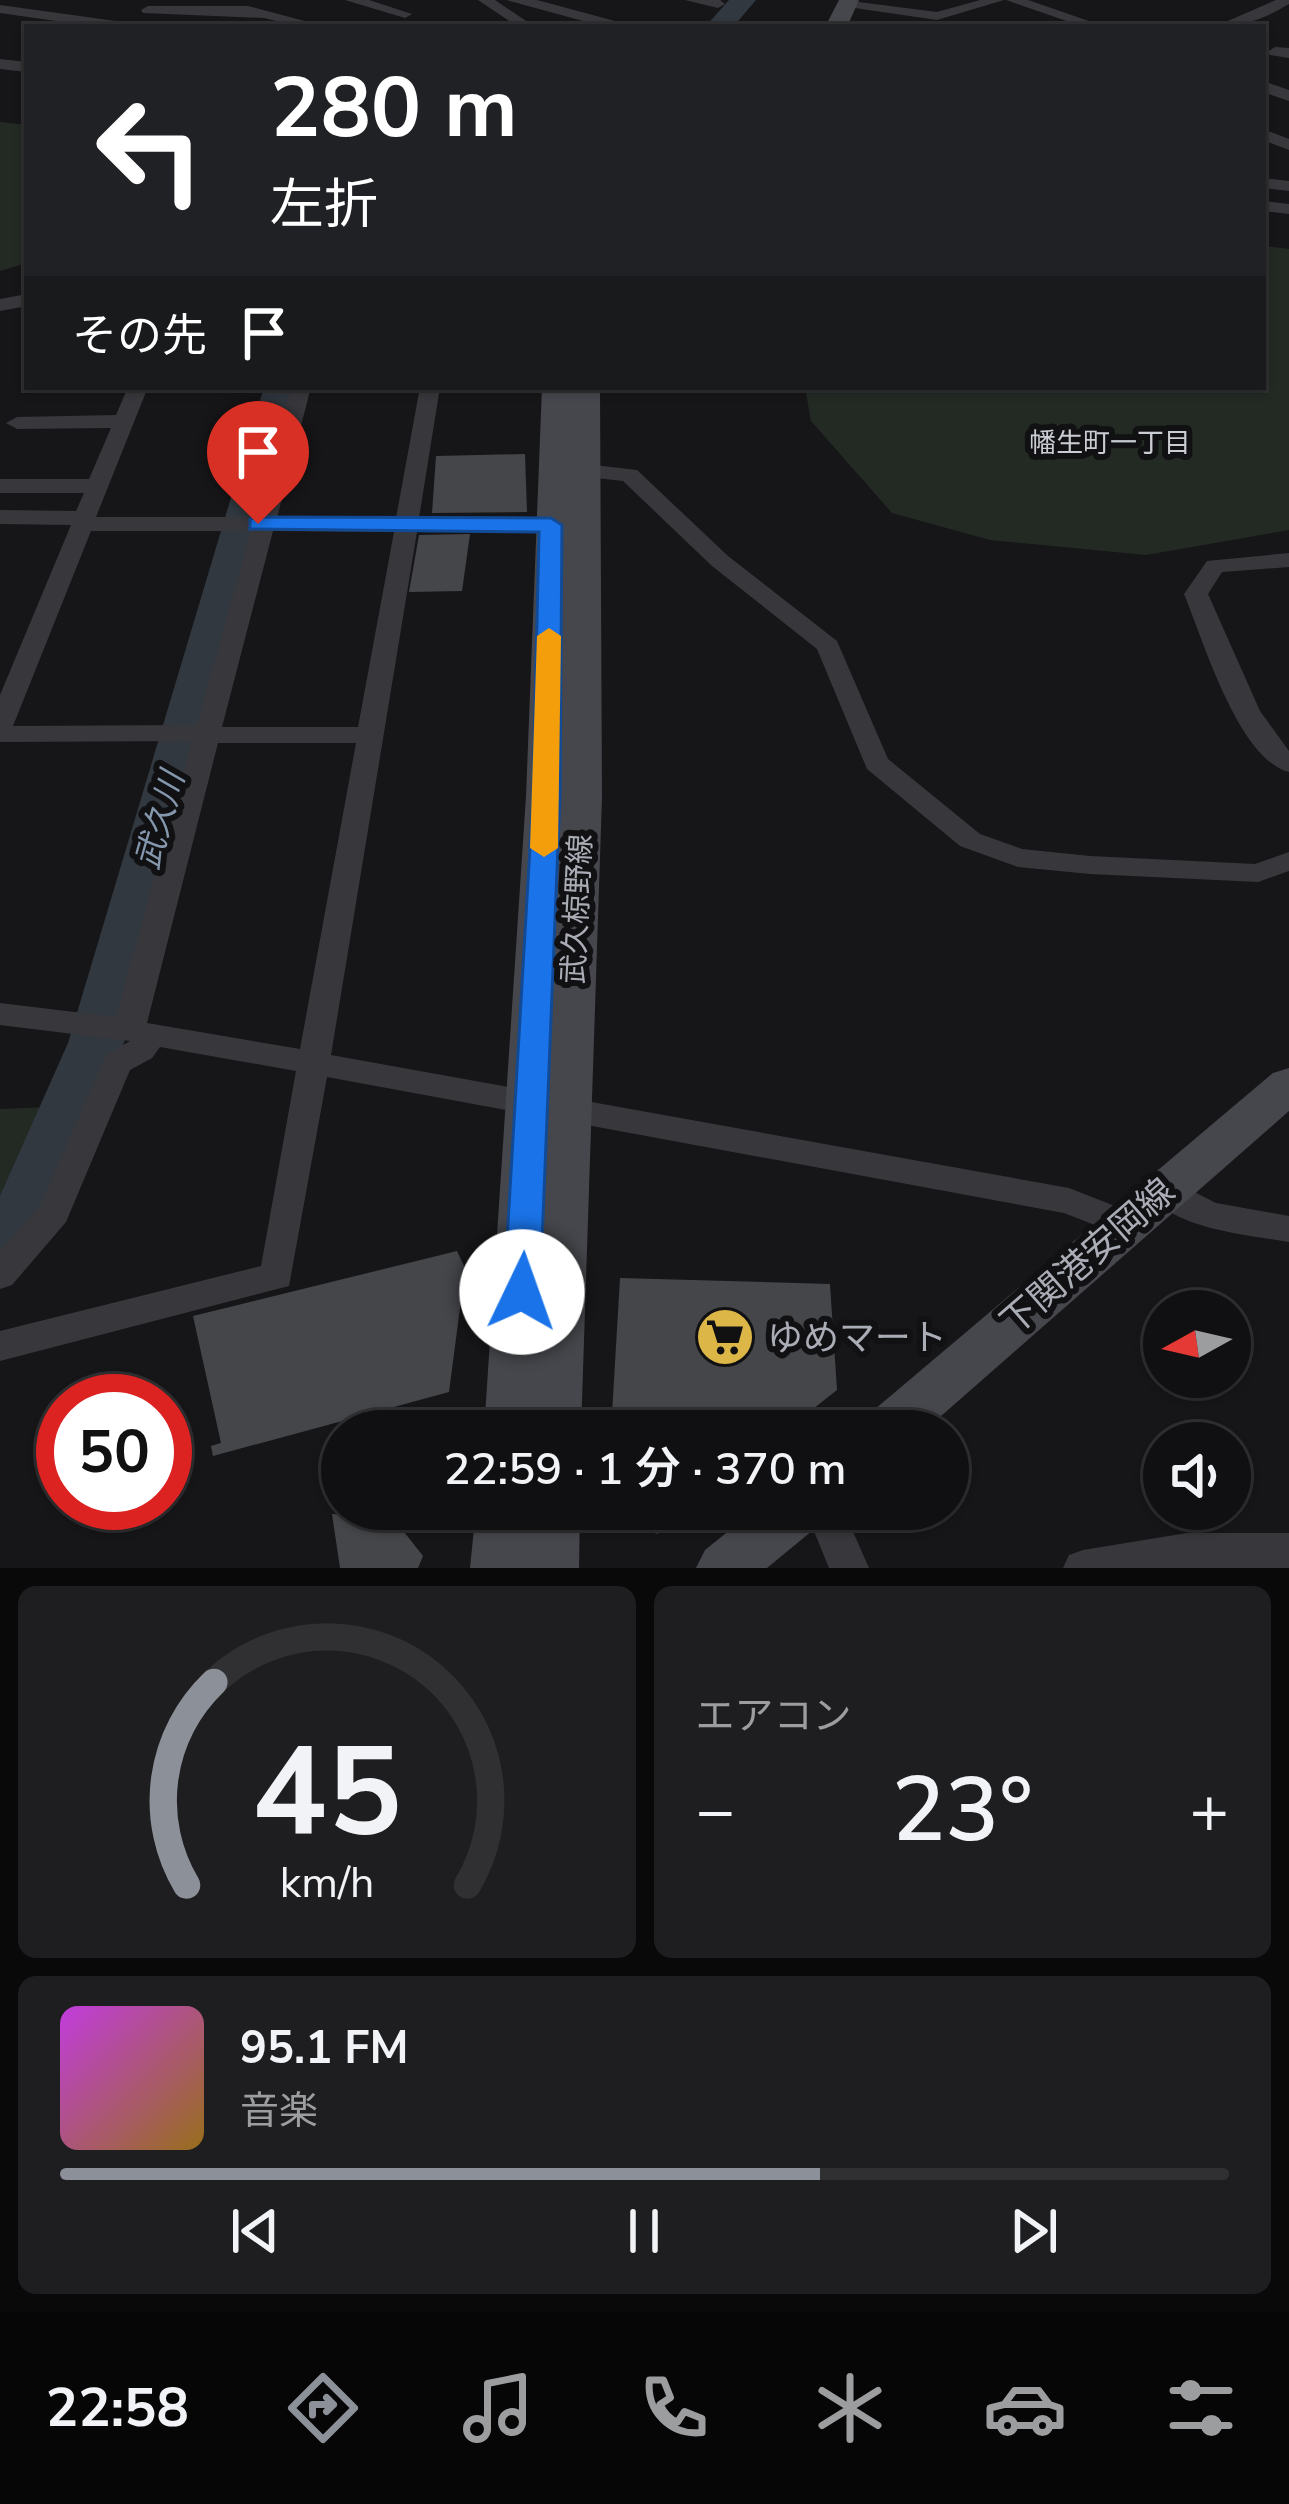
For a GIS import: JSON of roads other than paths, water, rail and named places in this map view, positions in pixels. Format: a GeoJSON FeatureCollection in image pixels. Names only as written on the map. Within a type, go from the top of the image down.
{"type":"FeatureCollection","features":[{"type":"Feature","properties":{"kind":"main road","name":"武久椋野線"},"geometry":{"type":"LineString","coordinates":[[554,1410],[546,796],[567,525],[557,390]]}},
{"type":"Feature","properties":{"kind":"main road","name":"武久椋野線"},"geometry":{"type":"LineString","coordinates":[[567,525],[585,471],[585,390]]}},
{"type":"Feature","properties":{"kind":"main road","name":"下関港安岡線"},"geometry":{"type":"LineString","coordinates":[[911,1410],[1289,1084]]}},
{"type":"Feature","properties":{"kind":"main road","name":"武久椋野線"},"geometry":{"type":"LineString","coordinates":[[513,1410],[549,1105]]}},
{"type":"Feature","properties":{"kind":"main road"},"geometry":{"type":"LineString","coordinates":[[499,1568],[502,1530]]}},
{"type":"Feature","properties":{"kind":"main road"},"geometry":{"type":"LineString","coordinates":[[550,1568],[551,1530]]}},
{"type":"Feature","properties":{"kind":"main road"},"geometry":{"type":"LineString","coordinates":[[725,1568],[772,1530]]}},
{"type":"Feature","properties":{"kind":"street"},"geometry":{"type":"LineString","coordinates":[[218,0],[307,24]]}},
{"type":"Feature","properties":{"kind":"street"},"geometry":{"type":"LineString","coordinates":[[352,0],[405,14]]}},
{"type":"Feature","properties":{"kind":"street"},"geometry":{"type":"LineString","coordinates":[[515,0],[615,24]]}},
{"type":"Feature","properties":{"kind":"street"},"geometry":{"type":"LineString","coordinates":[[692,0],[718,4]]}},
{"type":"Feature","properties":{"kind":"street"},"geometry":{"type":"LineString","coordinates":[[854,2],[938,16],[997,0]]}},
{"type":"Feature","properties":{"kind":"street"},"geometry":{"type":"LineString","coordinates":[[1013,0],[1091,24]]}},
{"type":"Feature","properties":{"kind":"street"},"geometry":{"type":"LineString","coordinates":[[1230,24],[1268,12],[1286,0]]}},
{"type":"Feature","properties":{"kind":"street"},"geometry":{"type":"LineString","coordinates":[[486,2],[523,24]]}},
{"type":"Feature","properties":{"kind":"street"},"geometry":{"type":"LineString","coordinates":[[0,9],[72,23]]}},
{"type":"Feature","properties":{"kind":"street"},"geometry":{"type":"LineString","coordinates":[[148,10],[263,14]]}},
{"type":"Feature","properties":{"kind":"street"},"geometry":{"type":"LineString","coordinates":[[1268,12],[1289,17]]}},
{"type":"Feature","properties":{"kind":"street"},"geometry":{"type":"LineString","coordinates":[[1044,24],[1067,15]]}},
{"type":"Feature","properties":{"kind":"street"},"geometry":{"type":"LineString","coordinates":[[137,390],[0,730],[369,735]]}},
{"type":"Feature","properties":{"kind":"street"},"geometry":{"type":"LineString","coordinates":[[0,1275],[54,1213],[117,1063],[141,1050],[135,1031],[137,990],[300,390]]}},
{"type":"Feature","properties":{"kind":"street"},"geometry":{"type":"LineString","coordinates":[[0,1346],[277,1276],[430,390]]}},
{"type":"Feature","properties":{"kind":"street"},"geometry":{"type":"LineString","coordinates":[[14,423],[124,422]]}},
{"type":"Feature","properties":{"kind":"street"},"geometry":{"type":"LineString","coordinates":[[585,471],[629,475],[720,561],[828,646],[876,763],[970,840],[1018,858],[1090,865],[1258,873],[1289,861]]}},
{"type":"Feature","properties":{"kind":"street"},"geometry":{"type":"LineString","coordinates":[[0,486],[97,486]]}},
{"type":"Feature","properties":{"kind":"street"},"geometry":{"type":"LineString","coordinates":[[0,517],[227,524],[567,525]]}},
{"type":"Feature","properties":{"kind":"street"},"geometry":{"type":"LineString","coordinates":[[1289,560],[1215,566],[1196,593],[1260,734],[1277,757],[1289,764]]}},
{"type":"Feature","properties":{"kind":"street"},"geometry":{"type":"LineString","coordinates":[[0,1014],[135,1031],[1069,1201],[1123,1223]]}},
{"type":"Feature","properties":{"kind":"street"},"geometry":{"type":"LineString","coordinates":[[1163,1189],[1208,1214],[1289,1229]]}},
{"type":"Feature","properties":{"kind":"street"},"geometry":{"type":"LineString","coordinates":[[833,1530],[849,1568]]}},
{"type":"Feature","properties":{"kind":"street"},"geometry":{"type":"LineString","coordinates":[[1083,1568],[1186,1551],[1289,1551]]}},
{"type":"Feature","properties":{"kind":"waterway","name":"武久川"},"geometry":{"type":"LineString","coordinates":[[721,24],[743,0]]}},
{"type":"Feature","properties":{"kind":"waterway","name":"武久川"},"geometry":{"type":"LineString","coordinates":[[0,1237],[28,1205],[96,1043],[281,390]]}},
{"type":"Feature","properties":{"kind":"place","name":"ゆめマート"},"geometry":{"type":"Point","coordinates":[725,1337]}},
{"type":"Feature","properties":{"kind":"district","name":"幡生町一丁目"},"geometry":{"type":"Point","coordinates":[1110,443]}}]}
